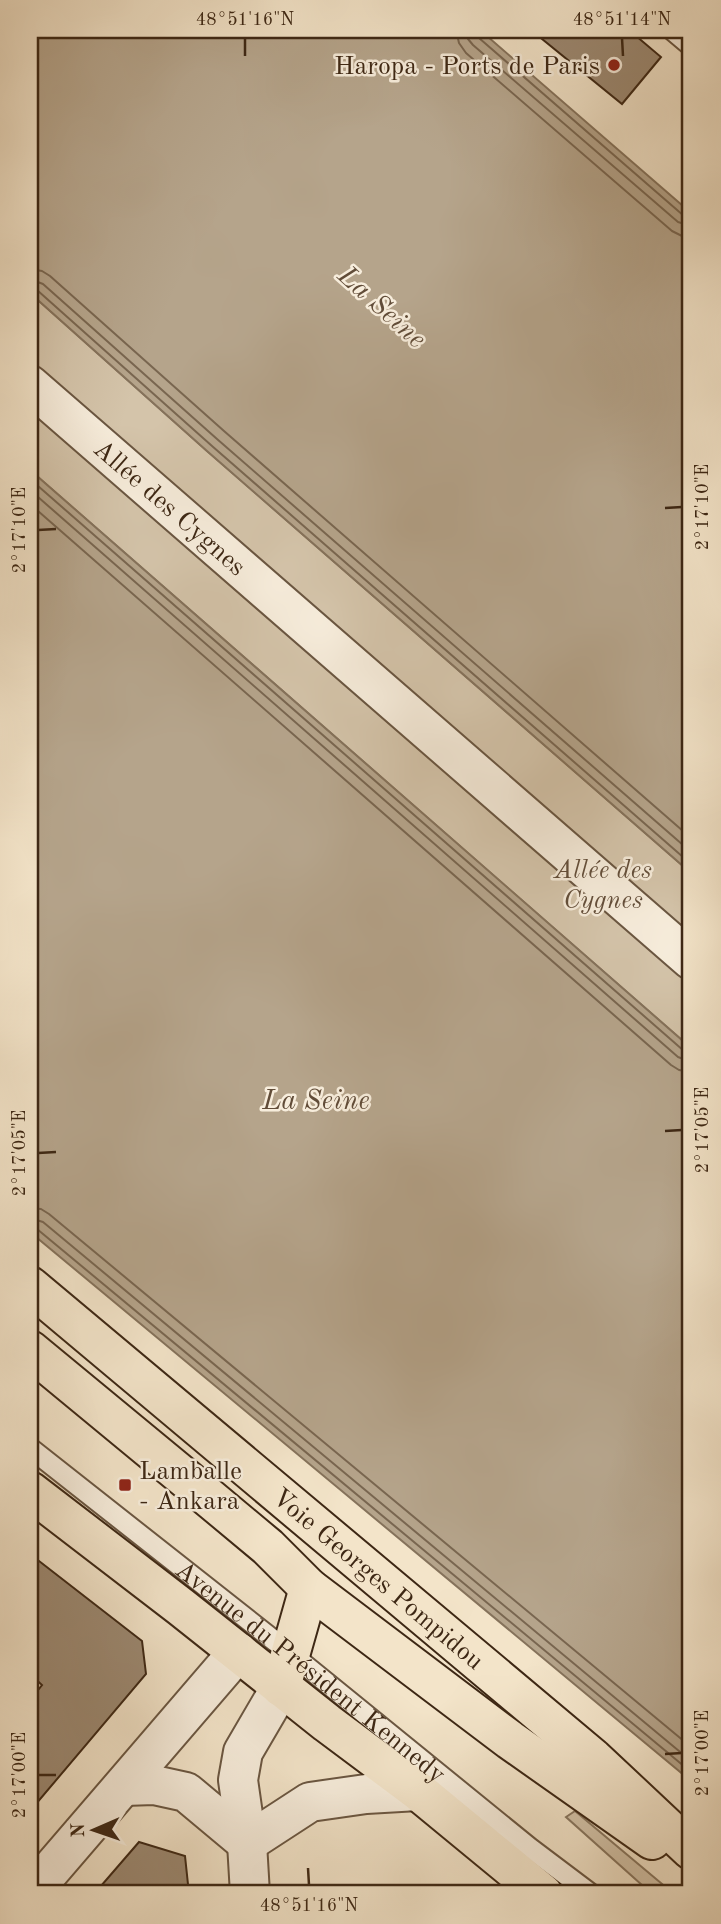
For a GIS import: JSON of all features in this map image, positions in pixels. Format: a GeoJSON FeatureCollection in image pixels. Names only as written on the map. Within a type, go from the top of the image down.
{"type":"FeatureCollection","features":[{"type":"Feature","properties":{"kind":"main road","name":"Voie Georges Pompidou"},"geometry":{"type":"LineString","coordinates":[[30,1286],[593,1758],[691,1850]]}},
{"type":"Feature","properties":{"kind":"main road"},"geometry":{"type":"LineString","coordinates":[[30,1350],[268,1547],[309,1588],[510,1740],[691,1867]]}},
{"type":"Feature","properties":{"kind":"main road","name":"Avenue du Président Kennedy"},"geometry":{"type":"LineString","coordinates":[[30,1492],[238,1653],[286,1670],[418,1791],[543,1894]]}},
{"type":"Feature","properties":{"kind":"main road"},"geometry":{"type":"LineString","coordinates":[[286,1670],[309,1588]]}},
{"type":"Feature","properties":{"kind":"street","name":"Allée des Cygnes"},"geometry":{"type":"LineString","coordinates":[[30,385],[691,960]]}},
{"type":"Feature","properties":{"kind":"street"},"geometry":{"type":"LineString","coordinates":[[30,1894],[238,1653]]}},
{"type":"Feature","properties":{"kind":"street"},"geometry":{"type":"LineString","coordinates":[[250,1894],[247,1843],[238,1780],[243,1752],[286,1670]]}},
{"type":"Feature","properties":{"kind":"street"},"geometry":{"type":"LineString","coordinates":[[124,1786],[154,1785],[186,1792],[247,1843]]}},
{"type":"Feature","properties":{"kind":"street"},"geometry":{"type":"LineString","coordinates":[[247,1843],[310,1801],[418,1791]]}},
{"type":"Feature","properties":{"kind":"lane"},"geometry":{"type":"LineString","coordinates":[[672,30],[691,46]]}},
{"type":"Feature","properties":{"kind":"lane","name":"Avenue du Président Kennedy"},"geometry":{"type":"LineString","coordinates":[[30,1448],[286,1670],[591,1894]]}},
{"type":"Feature","properties":{"kind":"green space","name":"Allée des Cygnes"},"geometry":{"type":"Polygon","coordinates":[[[30,293],[691,873],[691,1048],[30,470],[30,293]]]}},
{"type":"Feature","properties":{"kind":"green space"},"geometry":{"type":"Polygon","coordinates":[[[575,1811],[674,1894],[652,1894],[566,1817],[575,1811]]]}},
{"type":"Feature","properties":{"kind":"water","name":"La Seine"},"geometry":{"type":"Polygon","coordinates":[[[30,30],[480,30],[691,213],[691,873],[30,293],[30,30]]]}},
{"type":"Feature","properties":{"kind":"water","name":"La Seine"},"geometry":{"type":"Polygon","coordinates":[[[30,470],[691,1048],[691,1781],[30,1232],[30,470]]]}},
{"type":"Feature","properties":{"kind":"building","name":"Haropa - Ports de Paris"},"geometry":{"type":"Polygon","coordinates":[[[531,30],[629,30],[661,57],[622,104],[531,30]]]}},
{"type":"Feature","properties":{"kind":"building"},"geometry":{"type":"Polygon","coordinates":[[[30,1554],[142,1641],[146,1674],[30,1811],[30,1700],[42,1685],[30,1674],[30,1554]]]}},
{"type":"Feature","properties":{"kind":"building"},"geometry":{"type":"Polygon","coordinates":[[[139,1842],[185,1856],[189,1894],[94,1894],[139,1842]]]}},
{"type":"Feature","properties":{"kind":"place","name":"Haropa - Ports de Paris"},"geometry":{"type":"Point","coordinates":[614,65]}},
{"type":"Feature","properties":{"kind":"place","name":"Lamballe - Ankara"},"geometry":{"type":"Point","coordinates":[125,1485]}}]}
